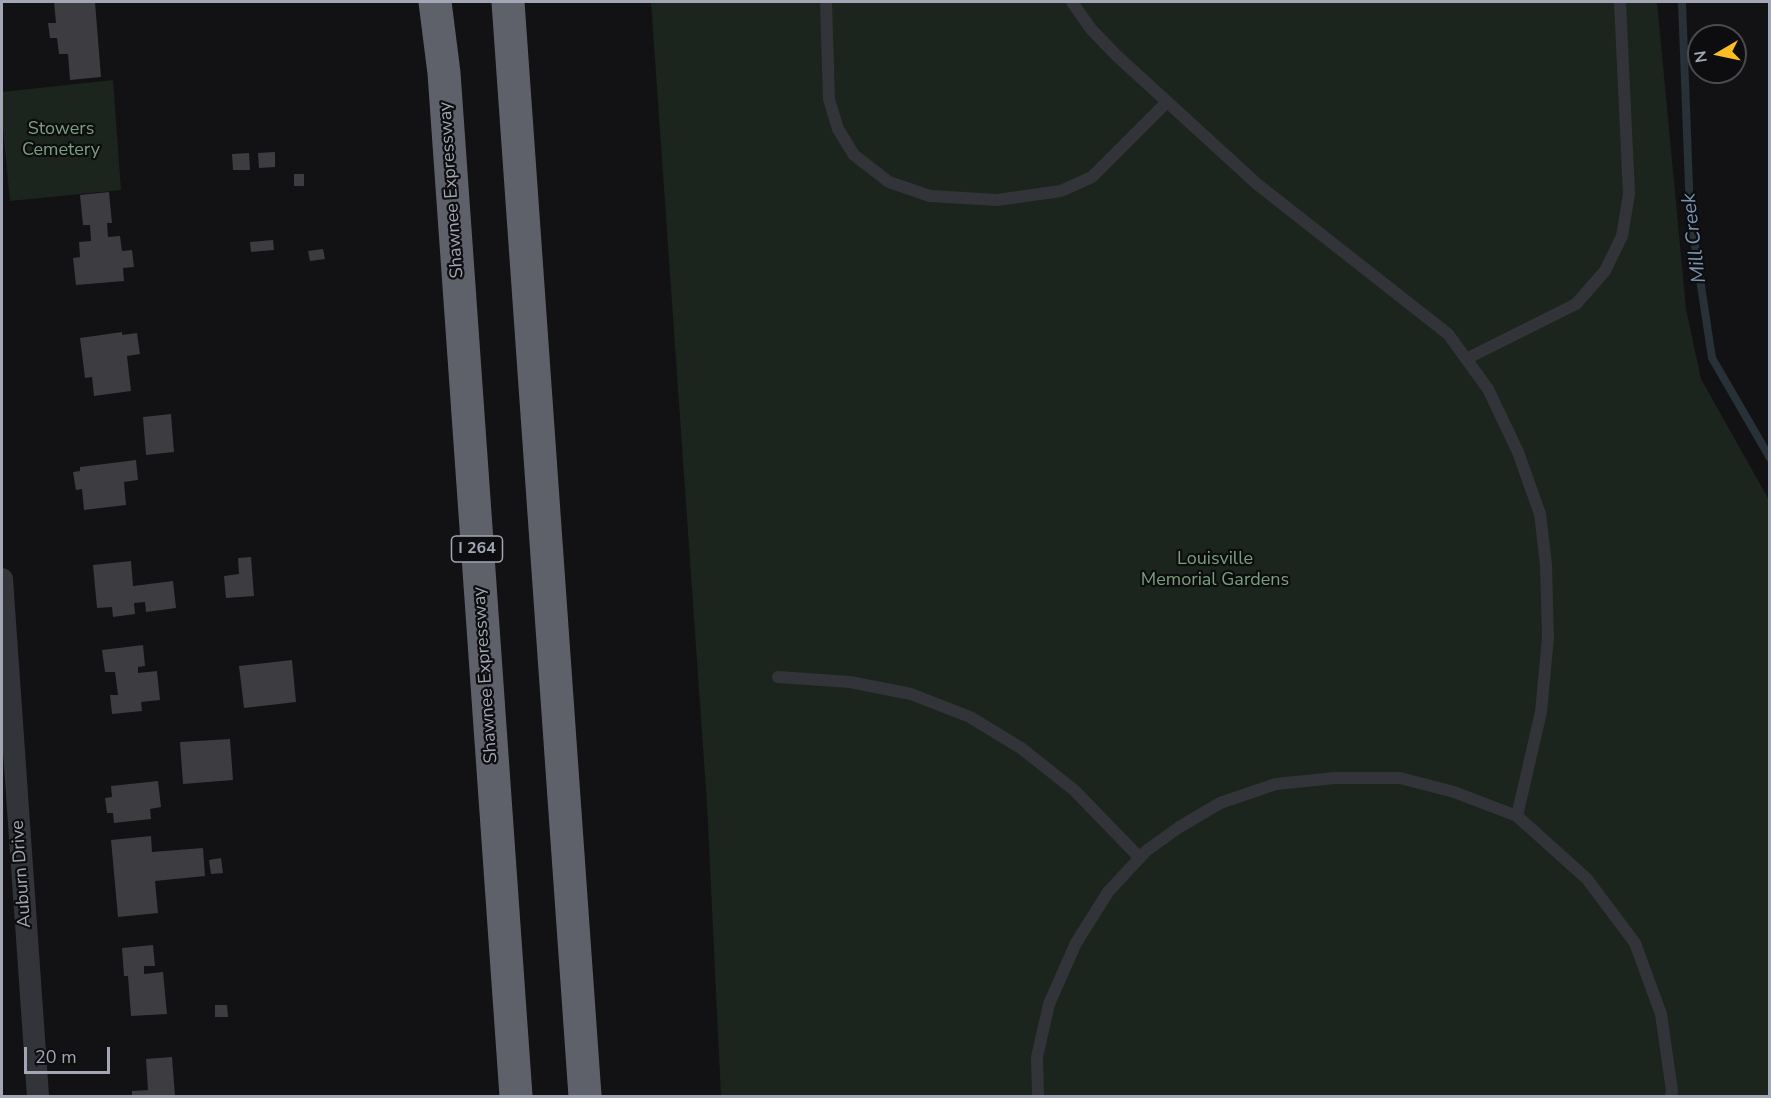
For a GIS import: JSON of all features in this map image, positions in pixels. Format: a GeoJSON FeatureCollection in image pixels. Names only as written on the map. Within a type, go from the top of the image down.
{"type":"FeatureCollection","features":[{"type":"Feature","properties":{"kind":"highway","name":"Shawnee Expressway"},"geometry":{"type":"LineString","coordinates":[[435,2],[444,84],[516,1096]]}},
{"type":"Feature","properties":{"kind":"highway"},"geometry":{"type":"LineString","coordinates":[[508,2],[585,1096]]}},
{"type":"Feature","properties":{"kind":"street","name":"Auburn Drive"},"geometry":{"type":"LineString","coordinates":[[2,579],[38,1096]]}},
{"type":"Feature","properties":{"kind":"lane"},"geometry":{"type":"LineString","coordinates":[[826,2],[829,99],[838,129],[854,155],[889,182],[930,196],[997,200],[1061,191],[1092,177],[1167,102]]}},
{"type":"Feature","properties":{"kind":"lane"},"geometry":{"type":"LineString","coordinates":[[1072,2],[1092,29],[1116,55],[1257,184],[1448,334],[1488,389],[1518,452],[1540,514],[1545,555],[1548,638],[1541,712],[1517,816]]}},
{"type":"Feature","properties":{"kind":"lane"},"geometry":{"type":"LineString","coordinates":[[1466,359],[1576,304],[1605,271],[1622,236],[1629,194],[1620,2]]}},
{"type":"Feature","properties":{"kind":"lane"},"geometry":{"type":"LineString","coordinates":[[778,677],[850,682],[911,694],[969,717],[1021,748],[1074,790],[1140,858]]}},
{"type":"Feature","properties":{"kind":"lane"},"geometry":{"type":"LineString","coordinates":[[1038,1096],[1037,1057],[1048,1004],[1076,943],[1108,892],[1140,858],[1178,828],[1220,803],[1276,784],[1335,778],[1400,778],[1454,792],[1517,816],[1587,879],[1635,943],[1661,1014],[1671,1096]]}},
{"type":"Feature","properties":{"kind":"green space","name":"Louisville Memorial Gardens"},"geometry":{"type":"Polygon","coordinates":[[[651,2],[1657,2],[1686,309],[1701,379],[1769,500],[1769,1096],[721,1096],[707,804],[651,2]]]}},
{"type":"Feature","properties":{"kind":"green space","name":"Stowers Cemetery"},"geometry":{"type":"Polygon","coordinates":[[[113,80],[121,190],[10,201],[2,118],[2,92],[113,80]]]}},
{"type":"Feature","properties":{"kind":"building"},"geometry":{"type":"Polygon","coordinates":[[[54,2],[95,2],[101,77],[70,80],[68,54],[59,54],[57,38],[50,38],[48,23],[56,23],[54,2]]]}},
{"type":"Feature","properties":{"kind":"building"},"geometry":{"type":"Polygon","coordinates":[[[275,152],[275,167],[259,168],[258,153],[275,152]]]}},
{"type":"Feature","properties":{"kind":"building"},"geometry":{"type":"Polygon","coordinates":[[[249,153],[250,170],[233,170],[232,154],[249,153]]]}},
{"type":"Feature","properties":{"kind":"building"},"geometry":{"type":"Polygon","coordinates":[[[294,174],[304,174],[304,186],[294,186],[294,174]]]}},
{"type":"Feature","properties":{"kind":"building"},"geometry":{"type":"Polygon","coordinates":[[[109,192],[112,223],[107,223],[108,237],[120,236],[122,251],[132,250],[134,267],[123,268],[124,281],[76,285],[73,258],[80,257],[79,242],[91,241],[90,225],[83,225],[80,195],[109,192]]]}},
{"type":"Feature","properties":{"kind":"building"},"geometry":{"type":"Polygon","coordinates":[[[273,240],[274,250],[251,252],[250,242],[273,240]]]}},
{"type":"Feature","properties":{"kind":"building"},"geometry":{"type":"Polygon","coordinates":[[[323,249],[325,259],[310,261],[308,251],[323,249]]]}},
{"type":"Feature","properties":{"kind":"building"},"geometry":{"type":"Polygon","coordinates":[[[122,332],[122,335],[137,333],[140,354],[127,356],[131,391],[94,396],[92,377],[85,378],[80,338],[122,332]]]}},
{"type":"Feature","properties":{"kind":"building"},"geometry":{"type":"Polygon","coordinates":[[[171,414],[174,452],[146,455],[143,417],[171,414]]]}},
{"type":"Feature","properties":{"kind":"building"},"geometry":{"type":"Polygon","coordinates":[[[136,460],[138,480],[124,482],[126,505],[84,510],[82,489],[76,490],[73,472],[80,471],[80,467],[136,460]]]}},
{"type":"Feature","properties":{"kind":"building"},"geometry":{"type":"Polygon","coordinates":[[[251,557],[254,596],[226,598],[224,576],[239,574],[238,558],[251,557]]]}},
{"type":"Feature","properties":{"kind":"building"},"geometry":{"type":"Polygon","coordinates":[[[131,561],[133,586],[173,581],[176,608],[146,612],[145,602],[134,603],[135,614],[113,617],[112,607],[97,608],[93,565],[131,561]]]}},
{"type":"Feature","properties":{"kind":"building"},"geometry":{"type":"Polygon","coordinates":[[[143,645],[145,666],[138,667],[138,673],[157,671],[160,700],[141,702],[142,711],[112,714],[110,695],[118,695],[115,672],[105,672],[102,650],[143,645]]]}},
{"type":"Feature","properties":{"kind":"building"},"geometry":{"type":"Polygon","coordinates":[[[292,660],[296,702],[244,708],[239,666],[292,660]]]}},
{"type":"Feature","properties":{"kind":"building"},"geometry":{"type":"Polygon","coordinates":[[[230,739],[233,780],[183,784],[180,742],[230,739]]]}},
{"type":"Feature","properties":{"kind":"building"},"geometry":{"type":"Polygon","coordinates":[[[158,781],[161,807],[150,809],[151,819],[114,823],[113,813],[107,813],[105,798],[112,797],[111,786],[158,781]]]}},
{"type":"Feature","properties":{"kind":"building"},"geometry":{"type":"Polygon","coordinates":[[[151,836],[152,852],[203,848],[205,876],[155,881],[158,913],[118,917],[111,840],[151,836]]]}},
{"type":"Feature","properties":{"kind":"building"},"geometry":{"type":"Polygon","coordinates":[[[221,858],[223,873],[211,874],[209,860],[221,858]]]}},
{"type":"Feature","properties":{"kind":"building"},"geometry":{"type":"Polygon","coordinates":[[[153,945],[155,966],[144,966],[144,974],[163,972],[167,1014],[131,1016],[128,976],[124,976],[122,948],[153,945]]]}},
{"type":"Feature","properties":{"kind":"building"},"geometry":{"type":"Polygon","coordinates":[[[215,1005],[227,1005],[228,1017],[215,1017],[215,1005]]]}},
{"type":"Feature","properties":{"kind":"building"},"geometry":{"type":"Polygon","coordinates":[[[172,1057],[175,1096],[132,1096],[132,1091],[148,1090],[146,1059],[172,1057]]]}},
{"type":"Feature","properties":{"kind":"waterway","name":"Mill Creek"},"geometry":{"type":"LineString","coordinates":[[1682,2],[1690,213],[1712,358],[1770,458]]}}]}
